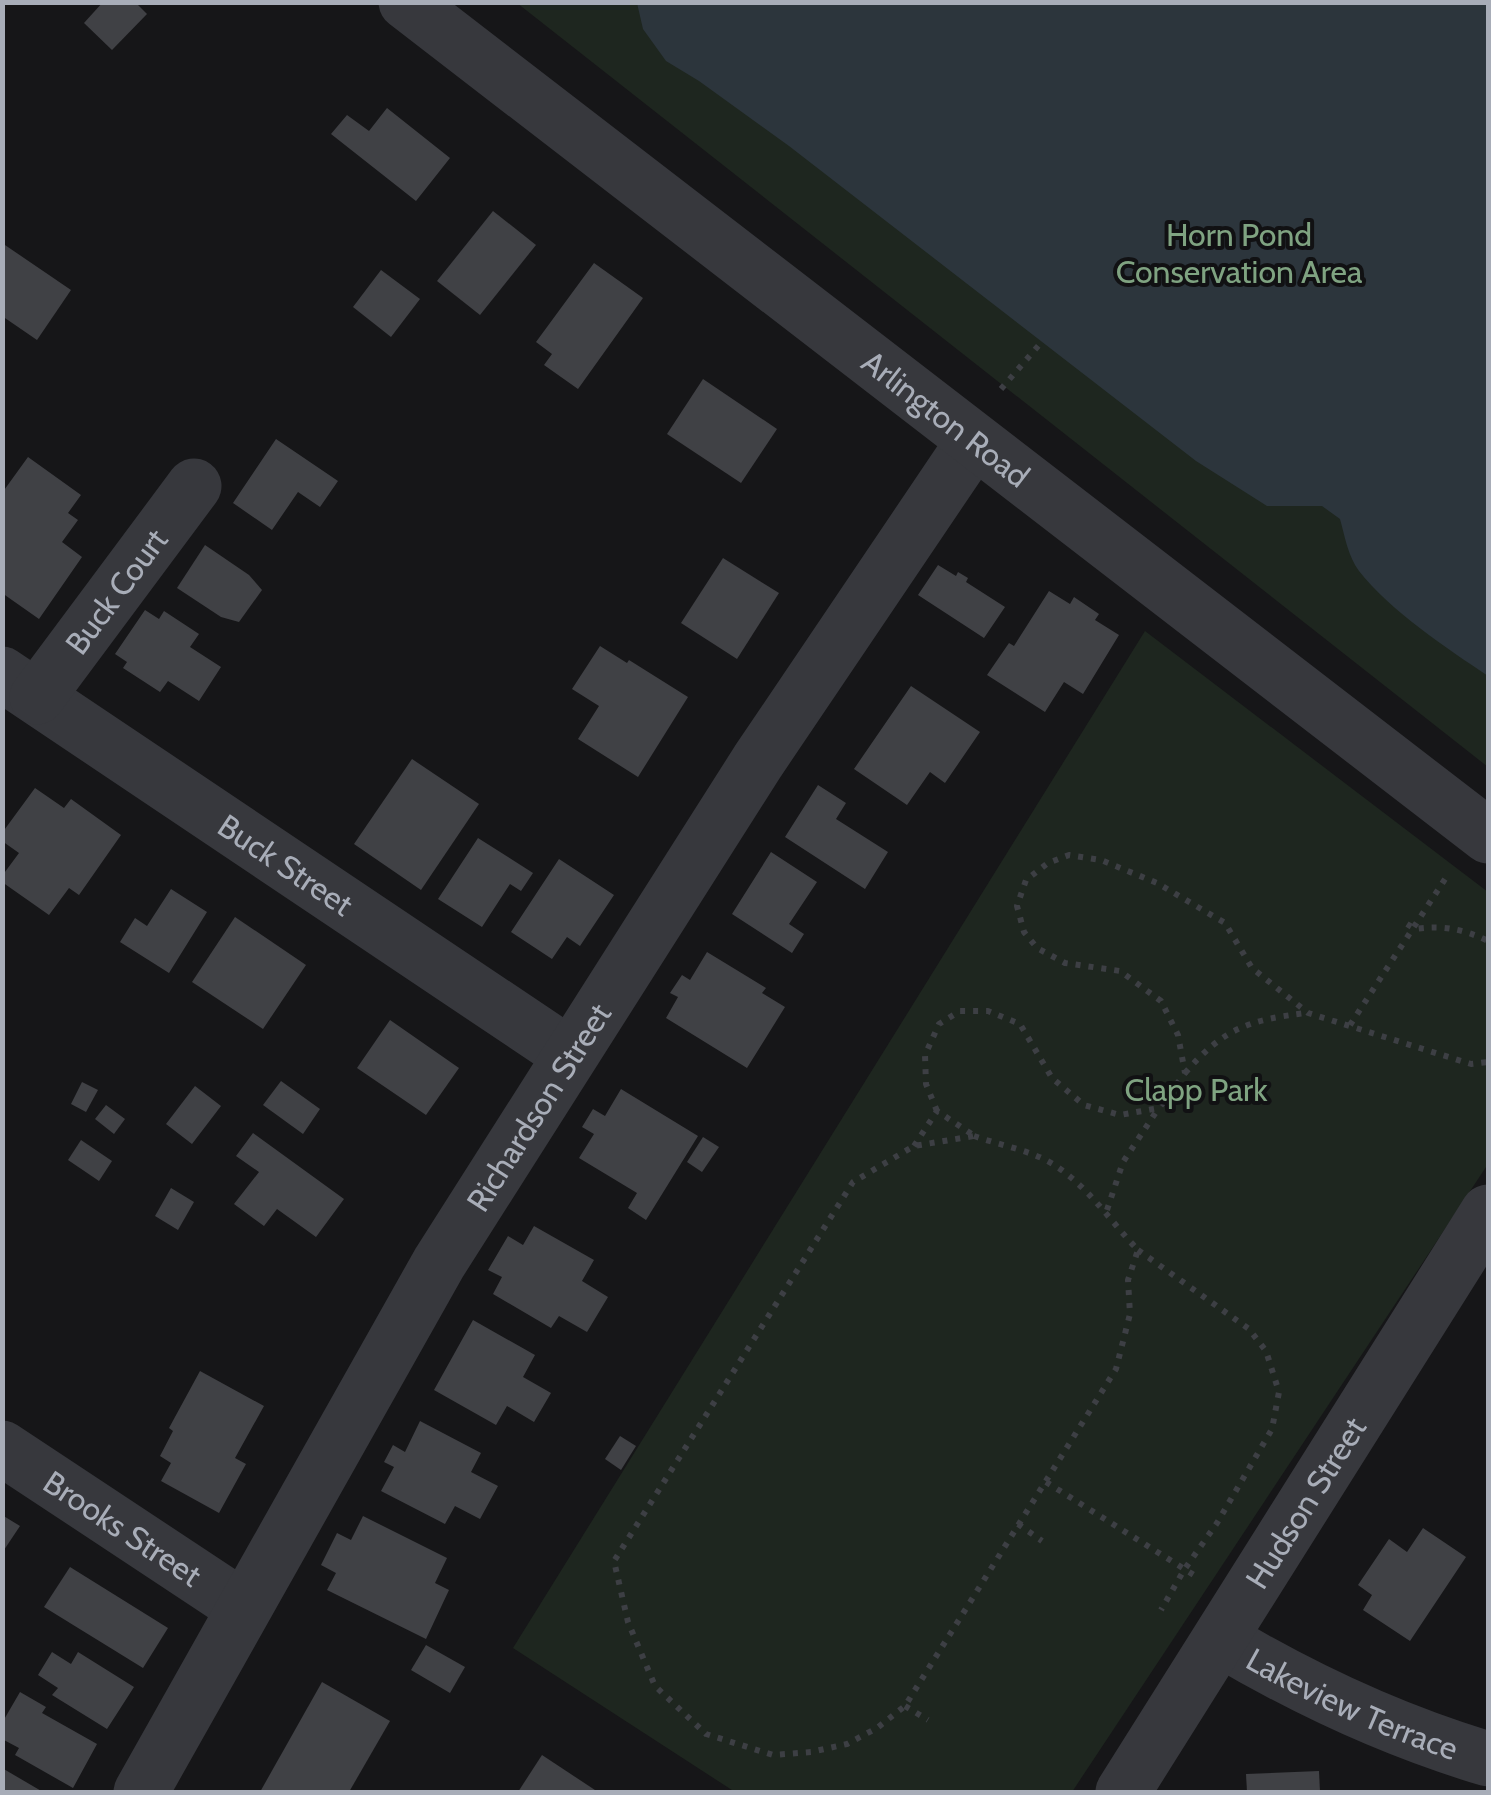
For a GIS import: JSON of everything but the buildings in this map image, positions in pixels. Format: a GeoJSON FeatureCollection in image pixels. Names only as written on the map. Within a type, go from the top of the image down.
{"type":"FeatureCollection","features":[{"type":"Feature","properties":{"kind":"street","name":"Arlington Road"},"geometry":{"type":"LineString","coordinates":[[406,2],[974,441],[1473,848]]}},
{"type":"Feature","properties":{"kind":"street","name":"Richardson Street"},"geometry":{"type":"LineString","coordinates":[[140,1792],[426,1283],[758,761],[974,441]]}},
{"type":"Feature","properties":{"kind":"street","name":"Buck Court"},"geometry":{"type":"LineString","coordinates":[[20,686],[194,486]]}},
{"type":"Feature","properties":{"kind":"street","name":"Buck Street"},"geometry":{"type":"LineString","coordinates":[[20,686],[570,1055]]}},
{"type":"Feature","properties":{"kind":"street","name":"Hudson Street"},"geometry":{"type":"LineString","coordinates":[[1123,1792],[1488,1212]]}},
{"type":"Feature","properties":{"kind":"street","name":"Brooks Street"},"geometry":{"type":"LineString","coordinates":[[2,1448],[244,1608]]}},
{"type":"Feature","properties":{"kind":"street","name":"Lakeview Terrace"},"geometry":{"type":"LineString","coordinates":[[1220,1639],[1314,1692],[1419,1736],[1488,1759]]}},
{"type":"Feature","properties":{"kind":"path"},"geometry":{"type":"LineString","coordinates":[[1001,390],[1039,345]]}},
{"type":"Feature","properties":{"kind":"path"},"geometry":{"type":"LineString","coordinates":[[1350,1025],[1411,926],[1473,848]]}},
{"type":"Feature","properties":{"kind":"path"},"geometry":{"type":"LineString","coordinates":[[1185,1073],[1178,1035],[1161,1000],[1120,971],[1065,963],[1037,948],[1024,932],[1017,906],[1026,880],[1048,863],[1069,855],[1101,860],[1157,883],[1225,922],[1252,968],[1308,1013]]}},
{"type":"Feature","properties":{"kind":"path"},"geometry":{"type":"LineString","coordinates":[[1411,926],[1467,931],[1488,942]]}},
{"type":"Feature","properties":{"kind":"path"},"geometry":{"type":"LineString","coordinates":[[1159,1108],[1120,1115],[1084,1105],[1052,1078],[1020,1024],[988,1012],[960,1012],[938,1024],[925,1055],[926,1084],[938,1111],[974,1136],[1054,1164],[1107,1210],[1117,1228],[1138,1250],[1249,1329],[1266,1351],[1279,1392],[1272,1429],[1161,1610]]}},
{"type":"Feature","properties":{"kind":"path"},"geometry":{"type":"LineString","coordinates":[[1107,1210],[1123,1162],[1159,1108],[1211,1044],[1240,1026],[1308,1013],[1471,1064],[1488,1062]]}},
{"type":"Feature","properties":{"kind":"path"},"geometry":{"type":"LineString","coordinates":[[914,1146],[938,1111]]}},
{"type":"Feature","properties":{"kind":"path"},"geometry":{"type":"LineString","coordinates":[[974,1136],[914,1146],[852,1182],[614,1561],[628,1622],[655,1686],[706,1734],[773,1754],[811,1752],[847,1744],[877,1728],[905,1706],[1116,1369],[1130,1314],[1128,1280],[1138,1250]]}},
{"type":"Feature","properties":{"kind":"path"},"geometry":{"type":"LineString","coordinates":[[1046,1482],[1203,1581]]}},
{"type":"Feature","properties":{"kind":"path"},"geometry":{"type":"LineString","coordinates":[[1018,1524],[1042,1541]]}},
{"type":"Feature","properties":{"kind":"path"},"geometry":{"type":"LineString","coordinates":[[905,1706],[928,1720]]}},
{"type":"Feature","properties":{"kind":"green space","name":"Horn Pond Conservation Area"},"geometry":{"type":"Polygon","coordinates":[[[517,3],[1488,3],[1488,767],[517,3]]]}},
{"type":"Feature","properties":{"kind":"green space","name":"Clapp Park"},"geometry":{"type":"Polygon","coordinates":[[[1145,631],[1488,892],[1488,1164],[1072,1792],[735,1792],[513,1648],[1145,631]]]}},
{"type":"Feature","properties":{"kind":"shaded area","name":"Horn Pond Conservation Area"},"geometry":{"type":"Polygon","coordinates":[[[637,3],[1488,3],[1488,676],[1420,628],[1372,586],[1352,559],[1340,519],[1322,506],[1267,506],[1196,461],[789,146],[666,61],[643,29],[637,3]]]}}]}
